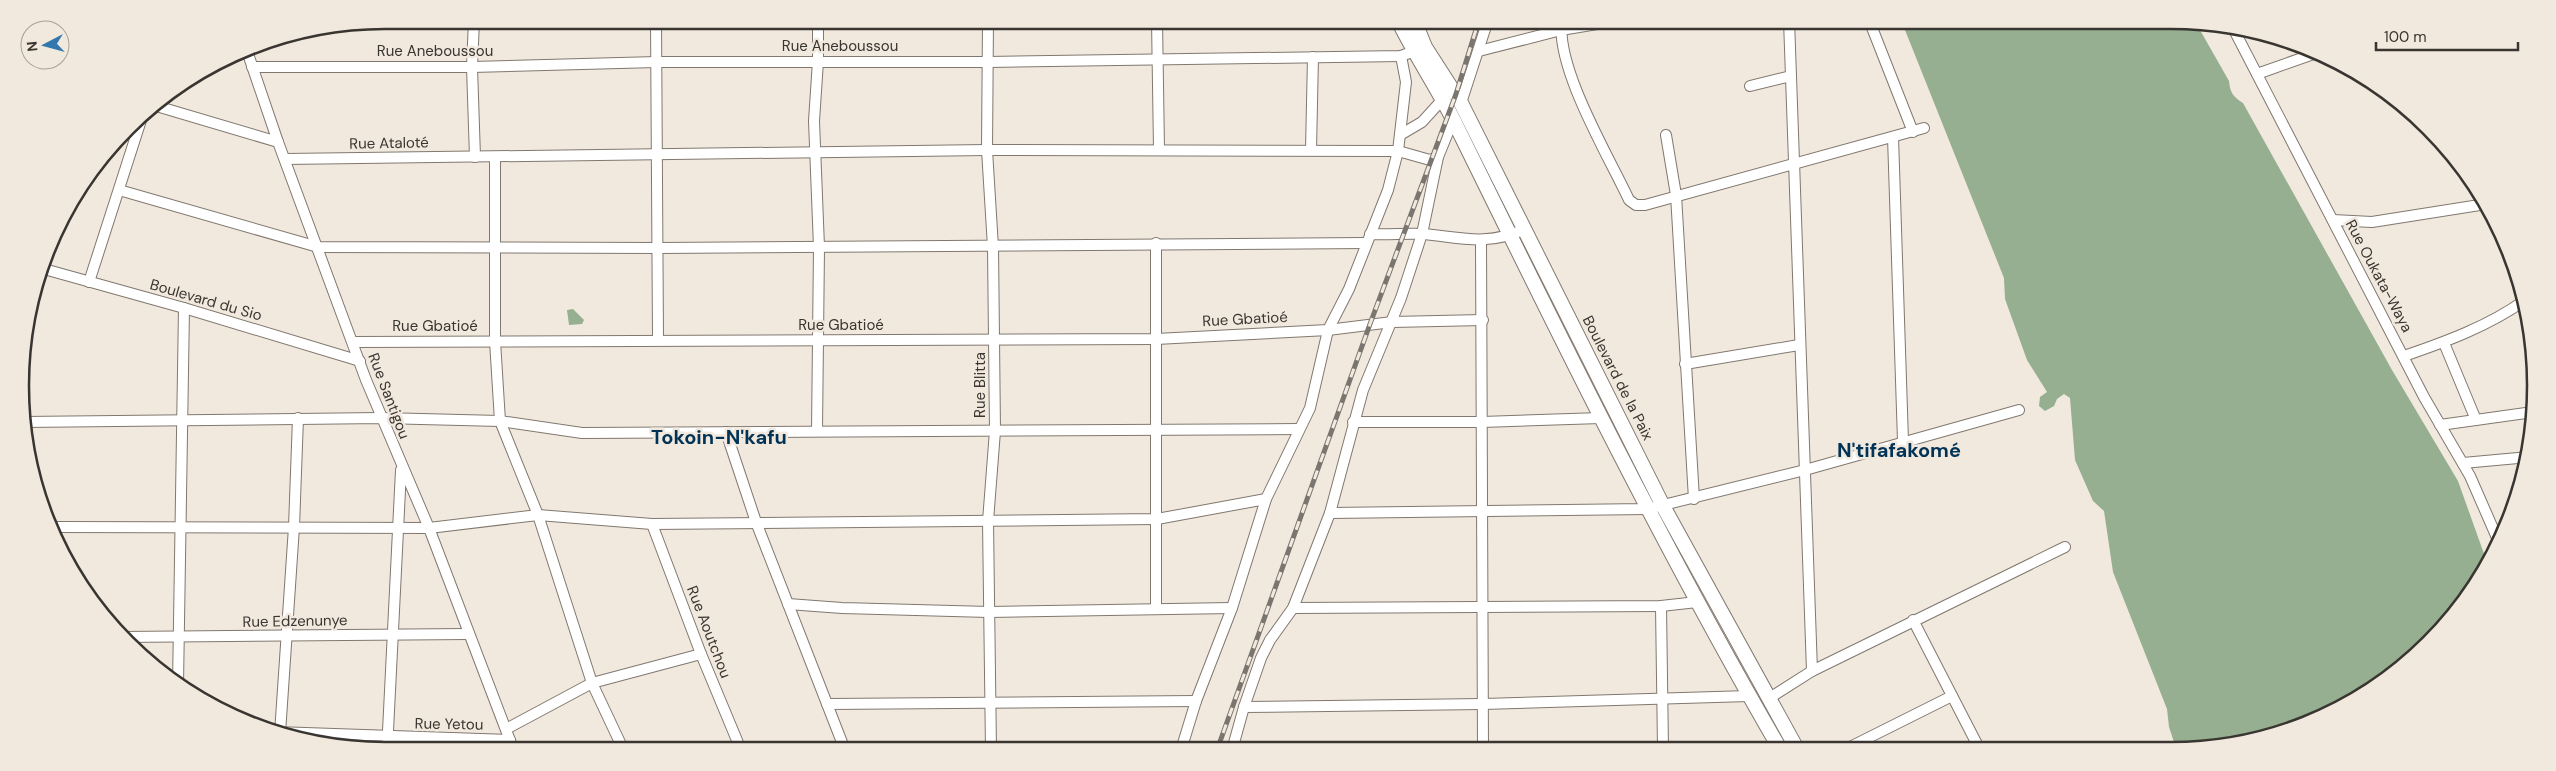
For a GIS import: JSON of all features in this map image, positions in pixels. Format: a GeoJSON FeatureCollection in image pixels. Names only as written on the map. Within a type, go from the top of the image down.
{"type":"FeatureCollection","features":[{"type":"Feature","properties":{"kind":"main road","name":"Boulevard de la Paix"},"geometry":{"type":"LineString","coordinates":[[1402,29],[1413,52],[1448,110],[1647,509],[1776,742]]}},
{"type":"Feature","properties":{"kind":"main road","name":"Boulevard de la Paix"},"geometry":{"type":"LineString","coordinates":[[1414,29],[1413,52],[1460,103],[1663,506],[1793,742]]}},
{"type":"Feature","properties":{"kind":"street"},"geometry":{"type":"LineString","coordinates":[[474,29],[472,67],[475,157]]}},
{"type":"Feature","properties":{"kind":"street"},"geometry":{"type":"LineString","coordinates":[[656,29],[656,156],[659,248],[658,339]]}},
{"type":"Feature","properties":{"kind":"street"},"geometry":{"type":"LineString","coordinates":[[817,431],[819,246],[814,108],[818,61],[818,29]]}},
{"type":"Feature","properties":{"kind":"street","name":"Rue Blitta"},"geometry":{"type":"LineString","coordinates":[[988,29],[987,150],[993,246],[995,431],[988,521],[991,742]]}},
{"type":"Feature","properties":{"kind":"street"},"geometry":{"type":"LineString","coordinates":[[1157,29],[1159,150]]}},
{"type":"Feature","properties":{"kind":"street"},"geometry":{"type":"LineString","coordinates":[[1460,103],[1485,29]]}},
{"type":"Feature","properties":{"kind":"street"},"geometry":{"type":"LineString","coordinates":[[1479,51],[1548,29]]}},
{"type":"Feature","properties":{"kind":"street"},"geometry":{"type":"LineString","coordinates":[[1561,29],[1564,57],[1570,76],[1629,200],[1641,206],[1919,130],[1873,29]]}},
{"type":"Feature","properties":{"kind":"street"},"geometry":{"type":"LineString","coordinates":[[1789,29],[1812,671]]}},
{"type":"Feature","properties":{"kind":"street","name":"Rue Oukata-Waya"},"geometry":{"type":"LineString","coordinates":[[2237,35],[2440,425],[2463,463],[2495,533]]}},
{"type":"Feature","properties":{"kind":"street"},"geometry":{"type":"LineString","coordinates":[[1183,742],[1196,701],[1232,608],[1266,500],[1310,408],[1328,330],[1350,289],[1388,190],[1398,151],[1406,82],[1413,52]]}},
{"type":"Feature","properties":{"kind":"street","name":"Rue Aneboussou"},"geometry":{"type":"LineString","coordinates":[[252,66],[472,67],[657,62],[988,62],[1158,58],[1313,58],[1413,52]]}},
{"type":"Feature","properties":{"kind":"street","name":"Rue Santigou"},"geometry":{"type":"LineString","coordinates":[[249,56],[284,159],[381,418],[429,528],[510,740]]}},
{"type":"Feature","properties":{"kind":"street"},"geometry":{"type":"LineString","coordinates":[[2257,74],[2307,56]]}},
{"type":"Feature","properties":{"kind":"street"},"geometry":{"type":"LineString","coordinates":[[1311,150],[1313,58]]}},
{"type":"Feature","properties":{"kind":"street"},"geometry":{"type":"LineString","coordinates":[[1750,86],[1791,76]]}},
{"type":"Feature","properties":{"kind":"street"},"geometry":{"type":"LineString","coordinates":[[161,107],[278,142]]}},
{"type":"Feature","properties":{"kind":"street"},"geometry":{"type":"LineString","coordinates":[[1400,135],[1448,110]]}},
{"type":"Feature","properties":{"kind":"street"},"geometry":{"type":"LineString","coordinates":[[1234,742],[1253,677],[1270,640],[1293,608],[1330,513],[1363,390],[1392,322],[1422,234],[1448,110]]}},
{"type":"Feature","properties":{"kind":"street"},"geometry":{"type":"LineString","coordinates":[[89,282],[139,127]]}},
{"type":"Feature","properties":{"kind":"street"},"geometry":{"type":"LineString","coordinates":[[1666,135],[1676,195],[1694,499]]}},
{"type":"Feature","properties":{"kind":"street"},"geometry":{"type":"LineString","coordinates":[[1893,137],[1903,441]]}},
{"type":"Feature","properties":{"kind":"street","name":"Rue Ataloté"},"geometry":{"type":"LineString","coordinates":[[284,159],[656,156],[987,150],[1398,151],[1430,160],[1438,157]]}},
{"type":"Feature","properties":{"kind":"street"},"geometry":{"type":"LineString","coordinates":[[494,157],[496,248],[495,341],[500,421],[538,515],[592,683],[620,742]]}},
{"type":"Feature","properties":{"kind":"street"},"geometry":{"type":"LineString","coordinates":[[120,190],[318,247],[659,248],[993,246],[1368,238],[1422,234],[1481,241],[1510,236],[1525,229]]}},
{"type":"Feature","properties":{"kind":"street"},"geometry":{"type":"LineString","coordinates":[[2333,220],[2372,222],[2478,205]]}},
{"type":"Feature","properties":{"kind":"street"},"geometry":{"type":"LineString","coordinates":[[1481,241],[1483,320],[1483,742]]}},
{"type":"Feature","properties":{"kind":"street"},"geometry":{"type":"LineString","coordinates":[[1156,243],[1156,609]]}},
{"type":"Feature","properties":{"kind":"street","name":"Boulevard du Sio"},"geometry":{"type":"LineString","coordinates":[[48,270],[184,308],[360,361]]}},
{"type":"Feature","properties":{"kind":"street"},"geometry":{"type":"LineString","coordinates":[[2404,356],[2444,342],[2517,304]]}},
{"type":"Feature","properties":{"kind":"street"},"geometry":{"type":"LineString","coordinates":[[178,676],[184,308]]}},
{"type":"Feature","properties":{"kind":"street","name":"Rue Gbatioé"},"geometry":{"type":"LineString","coordinates":[[353,342],[658,339],[817,341],[1156,339],[1328,330],[1392,322],[1483,320]]}},
{"type":"Feature","properties":{"kind":"street"},"geometry":{"type":"LineString","coordinates":[[2444,342],[2476,420]]}},
{"type":"Feature","properties":{"kind":"street"},"geometry":{"type":"LineString","coordinates":[[1685,364],[1799,345]]}},
{"type":"Feature","properties":{"kind":"street"},"geometry":{"type":"LineString","coordinates":[[1330,513],[1647,509],[1694,499],[1805,470],[2019,410]]}},
{"type":"Feature","properties":{"kind":"street"},"geometry":{"type":"LineString","coordinates":[[2440,425],[2526,413]]}},
{"type":"Feature","properties":{"kind":"street"},"geometry":{"type":"LineString","coordinates":[[279,726],[294,527],[298,418]]}},
{"type":"Feature","properties":{"kind":"street"},"geometry":{"type":"LineString","coordinates":[[31,422],[381,418],[500,421],[582,433],[1299,428]]}},
{"type":"Feature","properties":{"kind":"street"},"geometry":{"type":"LineString","coordinates":[[1353,422],[1482,422],[1601,418]]}},
{"type":"Feature","properties":{"kind":"street"},"geometry":{"type":"LineString","coordinates":[[726,432],[756,522],[842,742]]}},
{"type":"Feature","properties":{"kind":"street"},"geometry":{"type":"LineString","coordinates":[[2463,463],[2519,458]]}},
{"type":"Feature","properties":{"kind":"street"},"geometry":{"type":"LineString","coordinates":[[388,742],[402,468]]}},
{"type":"Feature","properties":{"kind":"street"},"geometry":{"type":"LineString","coordinates":[[58,527],[429,528],[538,515],[652,524],[1157,519],[1266,500]]}},
{"type":"Feature","properties":{"kind":"street","name":"Rue Aoutchou"},"geometry":{"type":"LineString","coordinates":[[652,524],[701,654],[739,742]]}},
{"type":"Feature","properties":{"kind":"street"},"geometry":{"type":"LineString","coordinates":[[1768,699],[1812,671],[2065,547]]}},
{"type":"Feature","properties":{"kind":"street"},"geometry":{"type":"LineString","coordinates":[[1293,608],[1661,606],[1697,602]]}},
{"type":"Feature","properties":{"kind":"street"},"geometry":{"type":"LineString","coordinates":[[788,604],[858,609],[989,612],[1232,608]]}},
{"type":"Feature","properties":{"kind":"street"},"geometry":{"type":"LineString","coordinates":[[1661,606],[1663,742]]}},
{"type":"Feature","properties":{"kind":"street"},"geometry":{"type":"LineString","coordinates":[[1913,620],[1976,742]]}},
{"type":"Feature","properties":{"kind":"street","name":"Rue Edzenunye"},"geometry":{"type":"LineString","coordinates":[[133,638],[469,634]]}},
{"type":"Feature","properties":{"kind":"street"},"geometry":{"type":"LineString","coordinates":[[506,728],[592,683],[701,654]]}},
{"type":"Feature","properties":{"kind":"street"},"geometry":{"type":"LineString","coordinates":[[1244,706],[1482,704],[1749,696]]}},
{"type":"Feature","properties":{"kind":"street"},"geometry":{"type":"LineString","coordinates":[[1858,742],[1952,696]]}},
{"type":"Feature","properties":{"kind":"street"},"geometry":{"type":"LineString","coordinates":[[827,704],[1196,701]]}},
{"type":"Feature","properties":{"kind":"street","name":"Rue Yetou"},"geometry":{"type":"LineString","coordinates":[[314,735],[510,740]]}},
{"type":"Feature","properties":{"kind":"shaded area"},"geometry":{"type":"Polygon","coordinates":[[[1905,29],[2200,31],[2229,81],[2233,94],[2243,103],[2392,370],[2458,481],[2484,554],[2454,603],[2423,638],[2388,669],[2328,705],[2307,715],[2263,730],[2217,739],[2174,742],[2169,727],[2167,709],[2113,572],[2104,511],[2093,501],[2075,460],[2070,398],[2064,394],[2057,399],[2054,406],[2045,411],[2039,406],[2040,397],[2047,392],[2027,360],[2005,299],[2004,278],[1905,29]]]}},
{"type":"Feature","properties":{"kind":"shaded area"},"geometry":{"type":"Polygon","coordinates":[[[573,309],[584,320],[582,324],[569,325],[567,310],[573,309]]]}},
{"type":"Feature","properties":{"kind":"railway"},"geometry":{"type":"LineString","coordinates":[[1220,742],[1370,324],[1456,94],[1476,29]]}},
{"type":"Feature","properties":{"kind":"district","name":"Tokoin-N'kafu"},"geometry":{"type":"Point","coordinates":[719,437]}},
{"type":"Feature","properties":{"kind":"district","name":"N'tifafakomé"},"geometry":{"type":"Point","coordinates":[1899,450]}}]}
